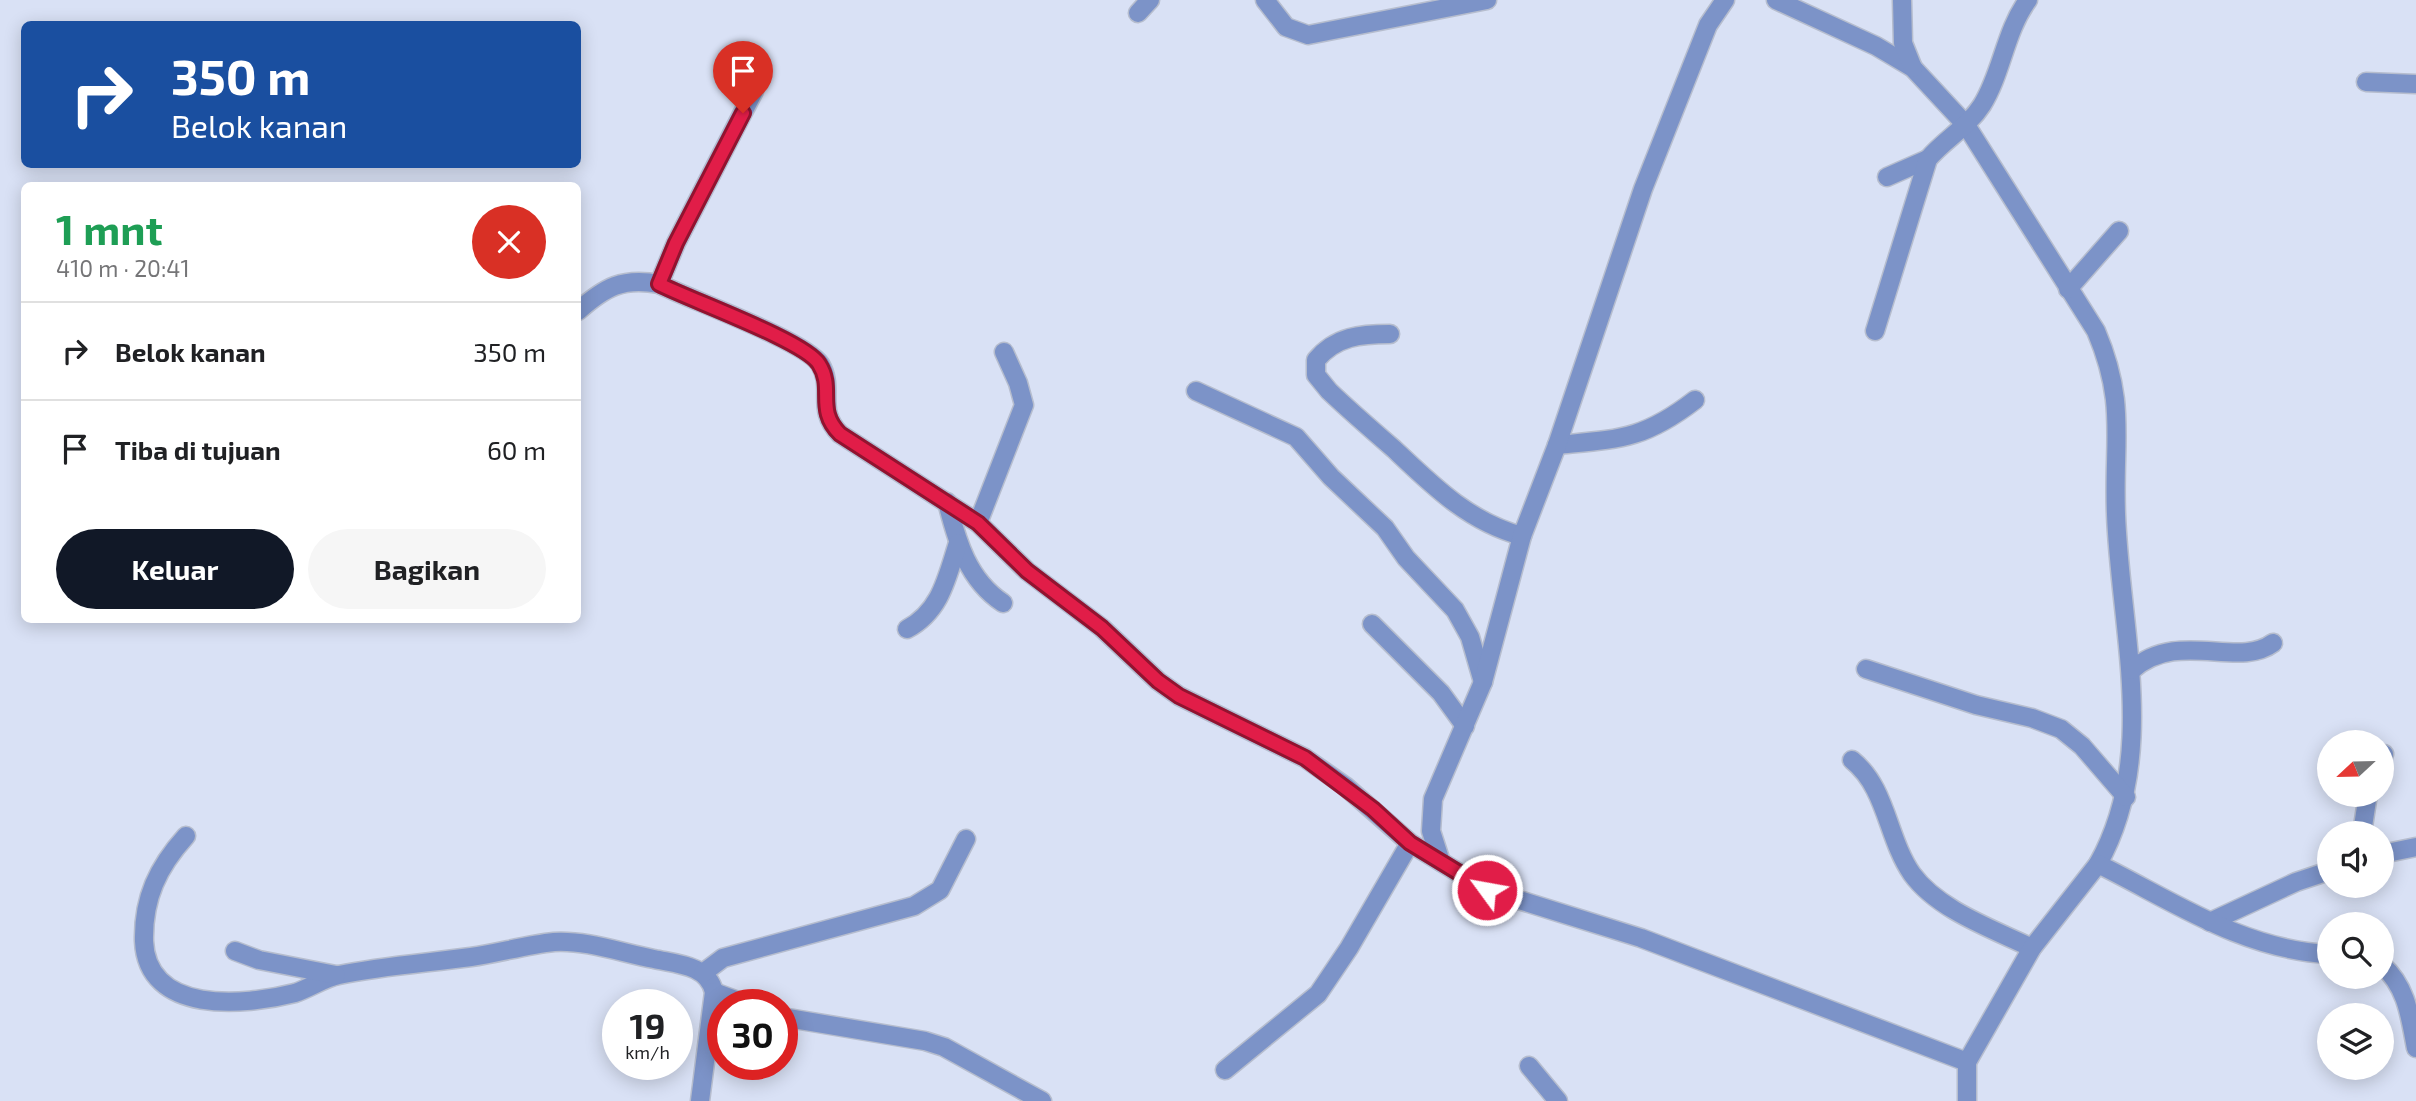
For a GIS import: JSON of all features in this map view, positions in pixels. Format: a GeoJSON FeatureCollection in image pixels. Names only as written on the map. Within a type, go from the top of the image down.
{"type":"FeatureCollection","features":[{"type":"Feature","properties":{"kind":"street"},"geometry":{"type":"LineString","coordinates":[[1265,0],[1286,27],[1308,35],[1487,0]]}},
{"type":"Feature","properties":{"kind":"street"},"geometry":{"type":"LineString","coordinates":[[1441,862],[1431,831],[1433,799],[1483,682],[1522,536],[1557,445],[1643,189],[1708,25],[1726,0]]}},
{"type":"Feature","properties":{"kind":"street"},"geometry":{"type":"LineString","coordinates":[[1776,0],[1876,46],[1913,68],[1966,125],[2096,331],[2113,376],[2118,421],[2116,512],[2132,670],[2131,737],[2126,797],[2115,834],[2098,864],[2032,948],[1967,1062],[1968,1101]]}},
{"type":"Feature","properties":{"kind":"street"},"geometry":{"type":"LineString","coordinates":[[1902,0],[1903,43],[1913,68]]}},
{"type":"Feature","properties":{"kind":"street"},"geometry":{"type":"LineString","coordinates":[[1875,331],[1928,159],[1939,146],[1966,125],[1982,105],[2001,54],[2028,0]]}},
{"type":"Feature","properties":{"kind":"street"},"geometry":{"type":"LineString","coordinates":[[2366,82],[2416,84]]}},
{"type":"Feature","properties":{"kind":"street"},"geometry":{"type":"LineString","coordinates":[[659,284],[676,243],[754,91]]}},
{"type":"Feature","properties":{"kind":"street"},"geometry":{"type":"LineString","coordinates":[[1887,177],[1928,159]]}},
{"type":"Feature","properties":{"kind":"street"},"geometry":{"type":"LineString","coordinates":[[2068,289],[2119,231]]}},
{"type":"Feature","properties":{"kind":"street"},"geometry":{"type":"LineString","coordinates":[[581,308],[599,294],[624,282],[637,280],[659,284],[777,335],[807,352],[820,365],[824,375],[825,412],[832,426],[866,452],[978,523],[1027,571],[1102,628],[1158,681],[1179,696],[1305,758],[1373,809],[1410,843],[1503,898],[1641,938],[1967,1062]]}},
{"type":"Feature","properties":{"kind":"street"},"geometry":{"type":"LineString","coordinates":[[1390,334],[1362,334],[1336,342],[1316,360],[1316,375],[1329,391],[1434,488],[1462,510],[1490,525],[1522,536]]}},
{"type":"Feature","properties":{"kind":"street"},"geometry":{"type":"LineString","coordinates":[[978,523],[1024,405],[1018,383],[1004,352]]}},
{"type":"Feature","properties":{"kind":"street"},"geometry":{"type":"LineString","coordinates":[[1196,391],[1296,437],[1325,471],[1385,528],[1406,558],[1455,610],[1470,637],[1483,682]]}},
{"type":"Feature","properties":{"kind":"street"},"geometry":{"type":"LineString","coordinates":[[1557,445],[1622,439],[1647,431],[1665,423],[1695,400]]}},
{"type":"Feature","properties":{"kind":"street"},"geometry":{"type":"LineString","coordinates":[[947,502],[958,543],[975,579],[1003,603]]}},
{"type":"Feature","properties":{"kind":"street"},"geometry":{"type":"LineString","coordinates":[[907,629],[919,623],[936,605],[958,543]]}},
{"type":"Feature","properties":{"kind":"street"},"geometry":{"type":"LineString","coordinates":[[1372,624],[1441,693],[1465,726]]}},
{"type":"Feature","properties":{"kind":"street"},"geometry":{"type":"LineString","coordinates":[[2132,670],[2157,653],[2253,650],[2273,643]]}},
{"type":"Feature","properties":{"kind":"street"},"geometry":{"type":"LineString","coordinates":[[1866,668],[1976,705],[2032,718],[2061,729],[2082,746],[2126,797]]}},
{"type":"Feature","properties":{"kind":"street"},"geometry":{"type":"LineString","coordinates":[[1852,760],[1870,776],[1905,862],[1923,887],[1938,899],[2032,948]]}},
{"type":"Feature","properties":{"kind":"street"},"geometry":{"type":"LineString","coordinates":[[186,836],[158,872],[149,891],[143,920],[144,948],[155,979],[180,994],[225,1002],[269,999],[296,992],[336,975],[557,942],[586,945],[691,967],[703,973],[712,983],[713,989]]}},
{"type":"Feature","properties":{"kind":"street"},"geometry":{"type":"LineString","coordinates":[[703,973],[723,958],[923,901],[944,884],[966,839]]}},
{"type":"Feature","properties":{"kind":"street"},"geometry":{"type":"LineString","coordinates":[[1225,1070],[1318,994],[1349,948],[1410,843]]}},
{"type":"Feature","properties":{"kind":"street"},"geometry":{"type":"LineString","coordinates":[[2394,852],[2416,847]]}},
{"type":"Feature","properties":{"kind":"street"},"geometry":{"type":"LineString","coordinates":[[2098,864],[2210,922],[2277,947],[2317,952]]}},
{"type":"Feature","properties":{"kind":"street"},"geometry":{"type":"LineString","coordinates":[[2210,922],[2317,875]]}},
{"type":"Feature","properties":{"kind":"street"},"geometry":{"type":"LineString","coordinates":[[235,951],[259,960],[336,975]]}},
{"type":"Feature","properties":{"kind":"street"},"geometry":{"type":"LineString","coordinates":[[2394,978],[2406,999],[2416,1048]]}},
{"type":"Feature","properties":{"kind":"street"},"geometry":{"type":"LineString","coordinates":[[798,1021],[925,1041],[965,1058],[1042,1101]]}},
{"type":"Feature","properties":{"kind":"street"},"geometry":{"type":"LineString","coordinates":[[700,1101],[707,1046]]}},
{"type":"Feature","properties":{"kind":"street"},"geometry":{"type":"LineString","coordinates":[[1528,1066],[1558,1101]]}},
{"type":"Feature","properties":{"kind":"route"},"geometry":{"type":"LineString","coordinates":[[743,113],[676,243],[659,284],[696,303],[777,335],[807,352],[820,365],[824,375],[825,412],[828,421],[840,434],[978,523],[1027,571],[1102,628],[1158,681],[1179,696],[1305,758],[1345,786],[1410,843],[1487,890]]}}]}
